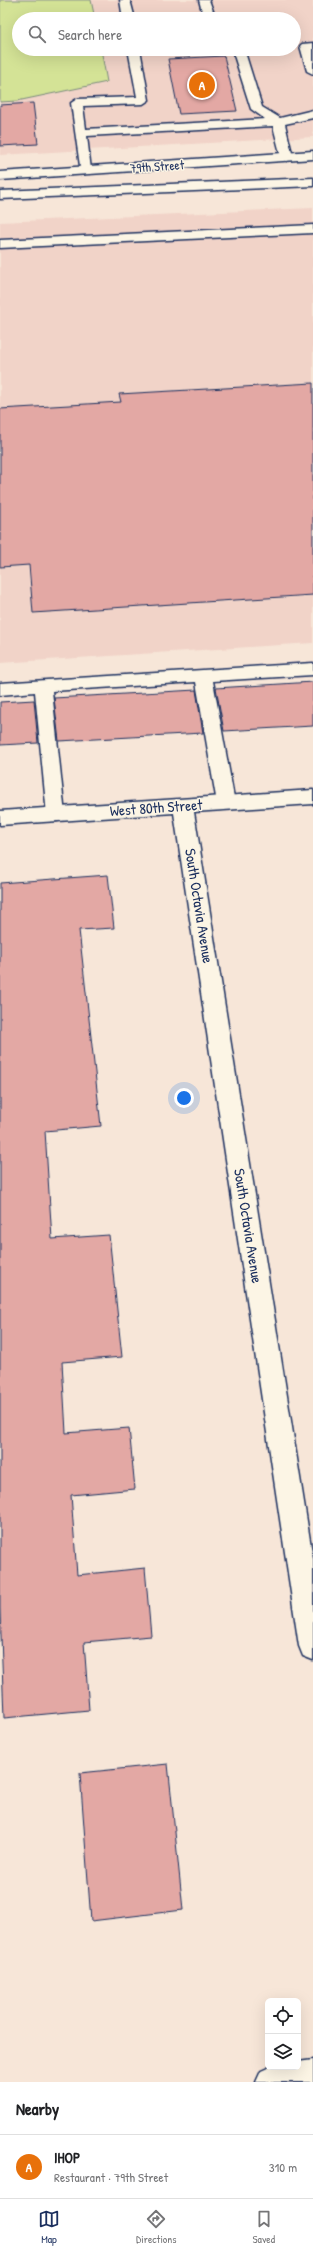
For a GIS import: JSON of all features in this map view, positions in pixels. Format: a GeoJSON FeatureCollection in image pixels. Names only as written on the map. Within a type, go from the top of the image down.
{"type":"FeatureCollection","features":[{"type":"Feature","properties":{"kind":"street","name":"79th Street"},"geometry":{"type":"LineString","coordinates":[[0,176],[313,155]]}},
{"type":"Feature","properties":{"kind":"street","name":"79th Street"},"geometry":{"type":"LineString","coordinates":[[0,195],[313,182]]}},
{"type":"Feature","properties":{"kind":"street","name":"West 80th Street"},"geometry":{"type":"LineString","coordinates":[[0,818],[313,797]]}},
{"type":"Feature","properties":{"kind":"street","name":"South Octavia Avenue"},"geometry":{"type":"LineString","coordinates":[[183,806],[313,1646]]}},
{"type":"Feature","properties":{"kind":"street"},"geometry":{"type":"LineString","coordinates":[[272,2082],[313,2076]]}},
{"type":"Feature","properties":{"kind":"lane"},"geometry":{"type":"LineString","coordinates":[[125,0],[128,12]]}},
{"type":"Feature","properties":{"kind":"lane"},"geometry":{"type":"LineString","coordinates":[[204,0],[208,12]]}},
{"type":"Feature","properties":{"kind":"lane"},"geometry":{"type":"LineString","coordinates":[[313,46],[306,46],[313,71]]}},
{"type":"Feature","properties":{"kind":"lane"},"geometry":{"type":"LineString","coordinates":[[135,56],[143,100],[146,129]]}},
{"type":"Feature","properties":{"kind":"lane"},"geometry":{"type":"LineString","coordinates":[[240,56],[257,109],[278,122],[287,157]]}},
{"type":"Feature","properties":{"kind":"lane"},"geometry":{"type":"LineString","coordinates":[[86,170],[77,103],[143,100]]}},
{"type":"Feature","properties":{"kind":"lane"},"geometry":{"type":"LineString","coordinates":[[81,133],[278,122],[313,114]]}},
{"type":"Feature","properties":{"kind":"lane"},"geometry":{"type":"LineString","coordinates":[[0,244],[313,229]]}},
{"type":"Feature","properties":{"kind":"lane"},"geometry":{"type":"LineString","coordinates":[[0,689],[313,669]]}},
{"type":"Feature","properties":{"kind":"lane"},"geometry":{"type":"LineString","coordinates":[[204,676],[226,803]]}},
{"type":"Feature","properties":{"kind":"lane"},"geometry":{"type":"LineString","coordinates":[[43,687],[56,814]]}},
{"type":"Feature","properties":{"kind":"shaded area"},"geometry":{"type":"Polygon","coordinates":[[[91,0],[313,0],[313,137],[0,155],[0,102],[17,101],[107,82],[102,56],[301,56],[301,12],[94,12],[91,0]]]}},
{"type":"Feature","properties":{"kind":"shaded area"},"geometry":{"type":"Polygon","coordinates":[[[313,208],[313,643],[0,663],[0,222],[313,208]]]}},
{"type":"Feature","properties":{"kind":"green space"},"geometry":{"type":"Polygon","coordinates":[[[0,0],[91,0],[94,12],[12,12],[12,56],[102,56],[107,82],[17,101],[0,102],[0,0]]]}},
{"type":"Feature","properties":{"kind":"building"},"geometry":{"type":"Polygon","coordinates":[[[224,56],[237,111],[179,114],[168,59],[224,56]]]}},
{"type":"Feature","properties":{"kind":"building"},"geometry":{"type":"Polygon","coordinates":[[[33,103],[38,144],[0,146],[0,105],[33,103]]]}},
{"type":"Feature","properties":{"kind":"building"},"geometry":{"type":"Polygon","coordinates":[[[313,383],[313,595],[33,613],[29,565],[0,567],[0,409],[121,402],[119,394],[313,383]]]}},
{"type":"Feature","properties":{"kind":"building"},"geometry":{"type":"Polygon","coordinates":[[[313,682],[313,726],[224,731],[216,688],[313,682]]]}},
{"type":"Feature","properties":{"kind":"building"},"geometry":{"type":"Polygon","coordinates":[[[196,690],[203,733],[59,741],[54,698],[196,690]]]}},
{"type":"Feature","properties":{"kind":"building"},"geometry":{"type":"Polygon","coordinates":[[[34,700],[38,743],[0,745],[0,702],[34,700]]]}},
{"type":"Feature","properties":{"kind":"building"},"geometry":{"type":"Polygon","coordinates":[[[108,875],[114,928],[79,930],[101,1126],[45,1131],[52,1239],[109,1235],[122,1357],[62,1362],[66,1433],[129,1428],[135,1489],[71,1495],[77,1575],[145,1568],[151,1636],[84,1642],[89,1710],[4,1718],[0,1608],[0,883],[108,875]]]}},
{"type":"Feature","properties":{"kind":"building"},"geometry":{"type":"Polygon","coordinates":[[[168,1764],[183,1910],[91,1921],[80,1773],[168,1764]]]}},
{"type":"Feature","properties":{"kind":"place","name":"IHOP"},"geometry":{"type":"Point","coordinates":[202,85]}}]}
